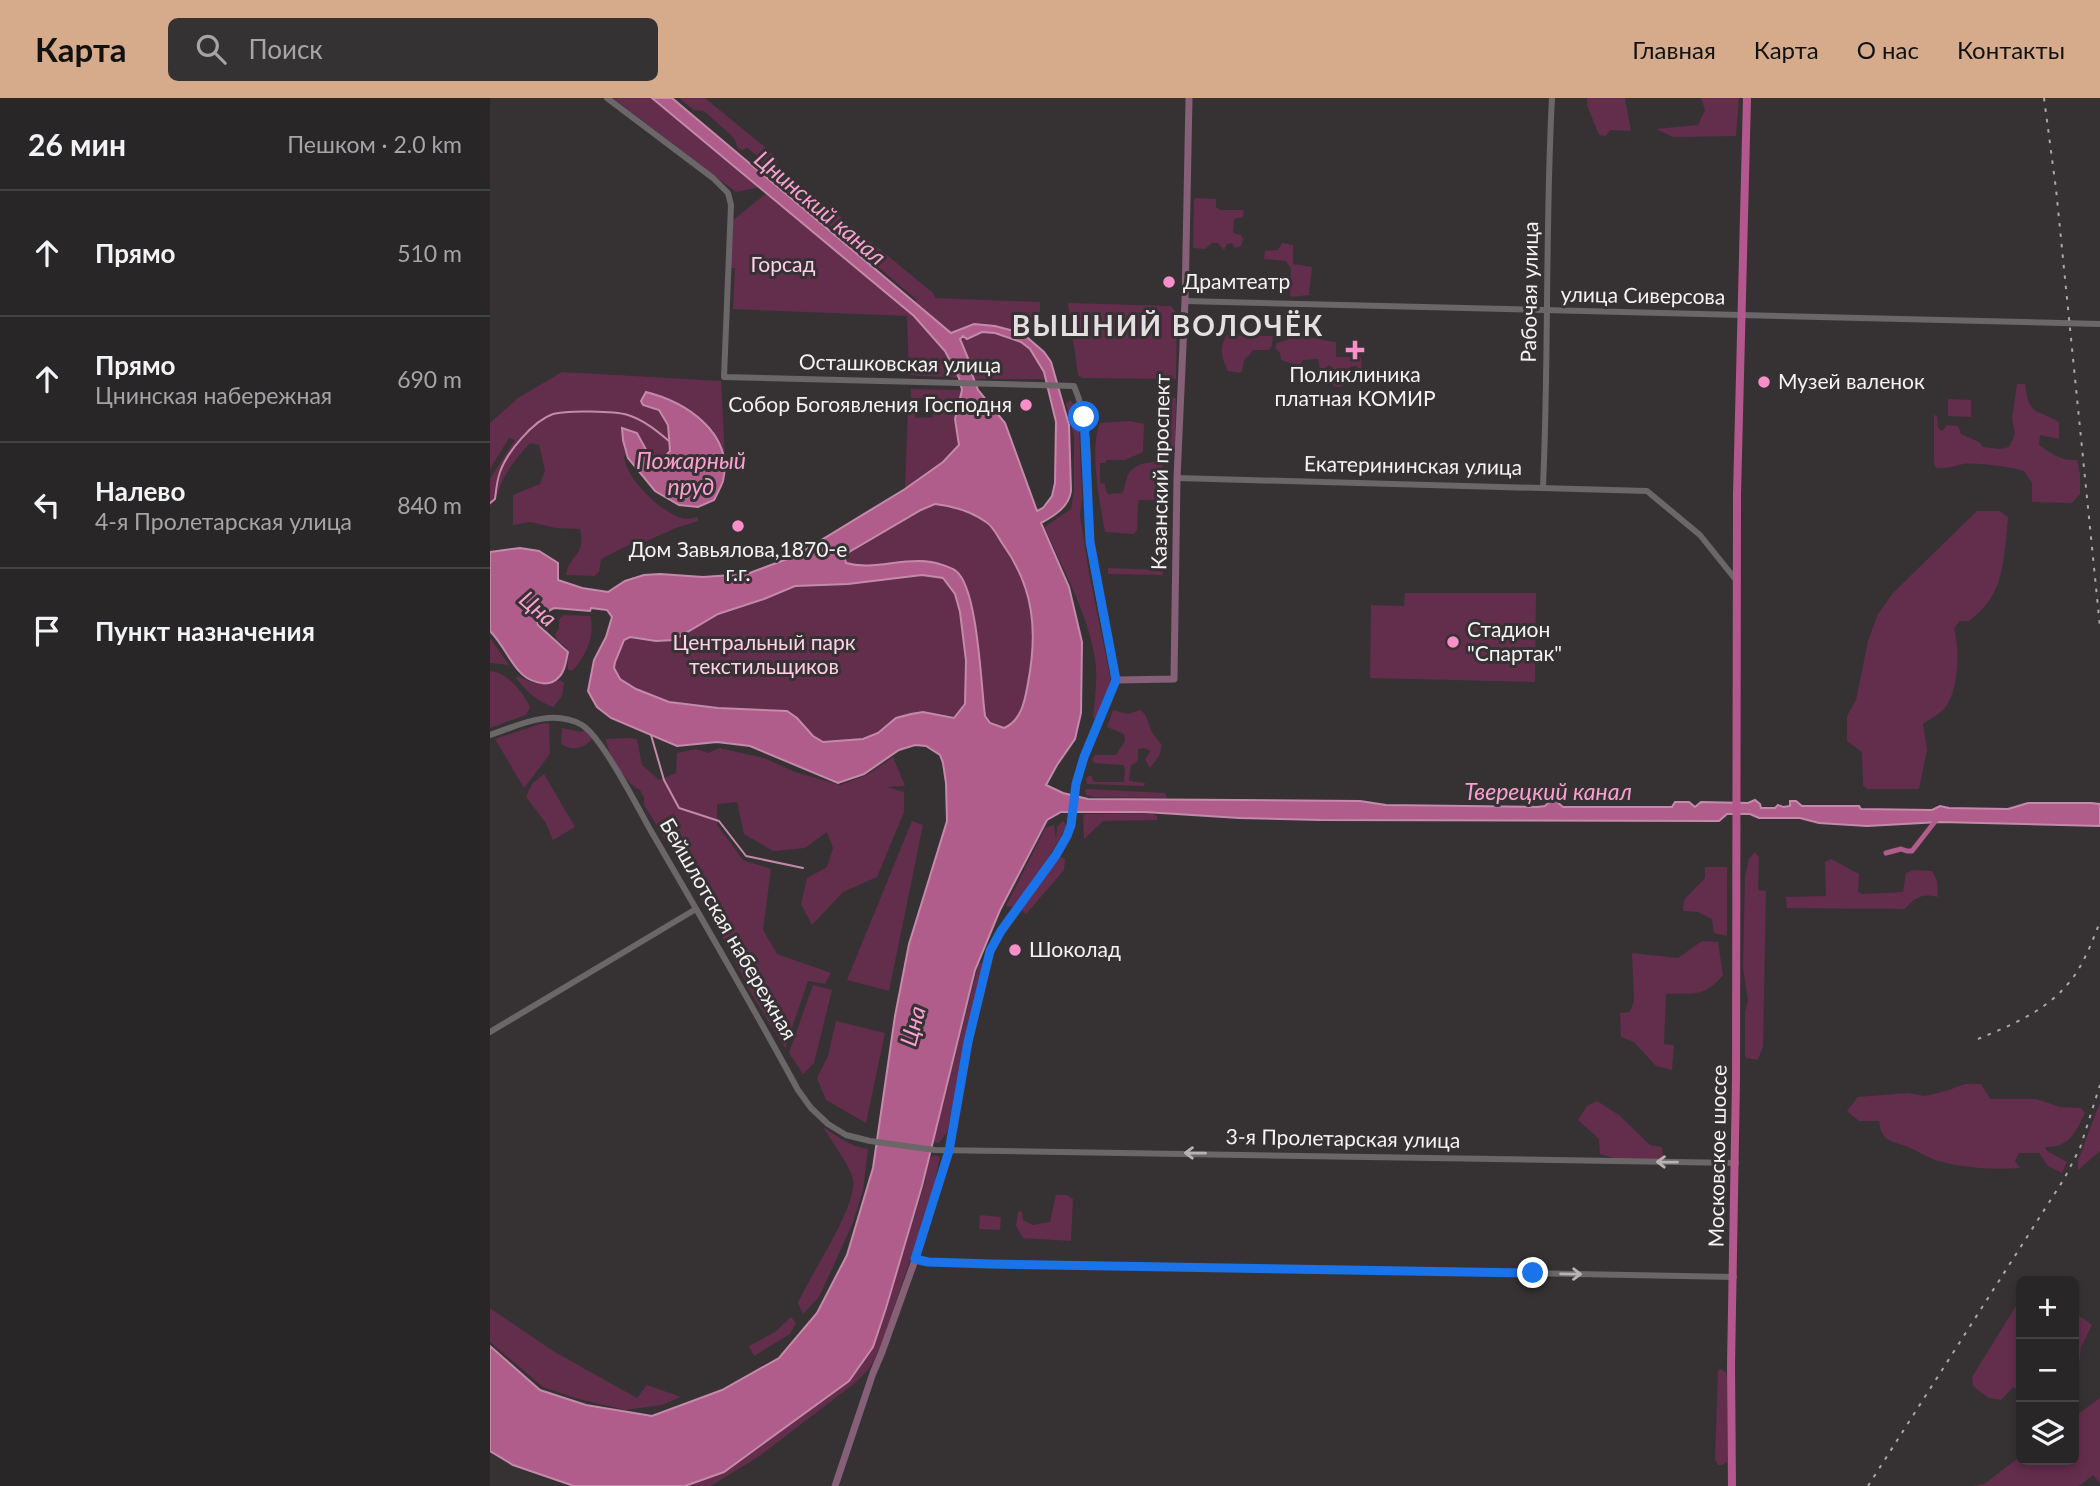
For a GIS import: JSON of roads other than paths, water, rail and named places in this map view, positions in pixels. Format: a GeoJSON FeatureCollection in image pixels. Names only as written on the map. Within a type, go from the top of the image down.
{"type":"FeatureCollection","features":[{"type":"Feature","properties":{"kind":"highway","name":"Московское шоссе"},"geometry":{"type":"LineString","coordinates":[[1731,1486],[1736,1163],[1736,580],[1747,98]]}},
{"type":"Feature","properties":{"kind":"main road","name":"Казанский проспект"},"geometry":{"type":"LineString","coordinates":[[1116,680],[1174,680],[1177,478],[1185,301],[1189,98]]}},
{"type":"Feature","properties":{"kind":"main road"},"geometry":{"type":"LineString","coordinates":[[835,1486],[915,1259],[949,1151],[968,1042],[990,951],[1001,931],[1056,855],[1071,825],[1076,784],[1084,757],[1116,680]]}},
{"type":"Feature","properties":{"kind":"street","name":"Осташковская улица"},"geometry":{"type":"LineString","coordinates":[[607,98],[728,192],[731,205],[724,377],[1074,386],[1084,417],[1086,436],[1090,542],[1116,680]]}},
{"type":"Feature","properties":{"kind":"street","name":"Рабочая улица"},"geometry":{"type":"LineString","coordinates":[[1543,486],[1552,98]]}},
{"type":"Feature","properties":{"kind":"street","name":"улица Сиверсова"},"geometry":{"type":"LineString","coordinates":[[1185,301],[2100,324]]}},
{"type":"Feature","properties":{"kind":"street","name":"Екатерининская улица"},"geometry":{"type":"LineString","coordinates":[[1177,478],[1444,486],[1543,486],[1647,491],[1700,535],[1736,580]]}},
{"type":"Feature","properties":{"kind":"street","name":"Бейшлотская набережная"},"geometry":{"type":"LineString","coordinates":[[490,735],[537,719],[567,719],[586,728],[601,746],[798,1090],[811,1108],[828,1124],[846,1135],[935,1150]]}},
{"type":"Feature","properties":{"kind":"street"},"geometry":{"type":"LineString","coordinates":[[490,1032],[696,909]]}},
{"type":"Feature","properties":{"kind":"street","name":"3-я Пролетарская улица"},"geometry":{"type":"LineString","coordinates":[[935,1150],[1736,1163]]}},
{"type":"Feature","properties":{"kind":"street"},"geometry":{"type":"LineString","coordinates":[[915,1259],[928,1262],[990,1264],[1734,1277]]}},
{"type":"Feature","properties":{"kind":"water","name":"Цна"},"geometry":{"type":"Polygon","coordinates":[[[652,98],[672,98],[951,333],[974,324],[1022,333],[1044,352],[1051,362],[1069,425],[1071,491],[1064,506],[1041,523],[1069,587],[1082,642],[1081,713],[1075,739],[1046,785],[1063,793],[1088,799],[1360,801],[1386,805],[1537,807],[1545,806],[1550,801],[1556,801],[1563,807],[1672,807],[1675,802],[1689,802],[1695,807],[1701,802],[1748,803],[1755,800],[1761,808],[1790,806],[1790,801],[1796,801],[1802,806],[1932,810],[1940,806],[2008,809],[2028,803],[2091,803],[2100,804],[2100,826],[1940,822],[1867,826],[1819,823],[1800,818],[1759,818],[1750,814],[1727,814],[1719,821],[1320,820],[1145,812],[1061,812],[1047,820],[1000,910],[975,970],[922,1186],[886,1308],[873,1347],[849,1381],[724,1472],[685,1486],[574,1486],[513,1465],[490,1451],[490,1346],[540,1390],[586,1405],[652,1416],[722,1390],[779,1358],[817,1313],[847,1255],[873,1168],[895,1016],[909,944],[947,821],[943,763],[940,755],[926,746],[915,745],[899,750],[864,774],[838,783],[750,746],[717,742],[677,746],[611,718],[597,707],[588,691],[594,660],[606,637],[612,617],[607,610],[554,608],[537,617],[538,625],[568,652],[562,673],[554,681],[543,683],[527,678],[490,631],[490,552],[520,548],[539,551],[558,563],[558,580],[582,588],[608,592],[625,581],[644,575],[703,577],[747,574],[795,556],[905,489],[943,462],[959,445],[955,419],[962,390],[959,378],[945,351],[914,316],[652,98]],[[982,332],[967,339],[963,336],[960,339],[978,390],[1005,423],[1037,511],[1043,508],[1052,496],[1055,483],[1056,422],[1044,372],[1030,349],[1021,342],[995,333],[982,332]],[[935,504],[844,555],[846,563],[867,566],[920,561],[940,564],[956,571],[963,581],[974,617],[985,716],[990,723],[1004,728],[1015,720],[1022,709],[1031,664],[1033,627],[1021,576],[991,526],[980,518],[968,512],[935,504]],[[922,575],[848,584],[795,586],[718,614],[674,640],[656,641],[630,637],[624,640],[614,668],[620,679],[636,689],[669,702],[718,708],[787,711],[823,742],[863,739],[878,733],[896,718],[911,714],[923,712],[954,718],[965,704],[966,661],[960,612],[955,594],[943,578],[922,575]]]}},
{"type":"Feature","properties":{"kind":"water","name":"Пожарный пруд"},"geometry":{"type":"Polygon","coordinates":[[[646,392],[676,403],[691,412],[714,434],[721,448],[724,464],[723,481],[714,500],[698,507],[679,505],[655,491],[628,458],[622,428],[637,433],[650,457],[662,460],[670,451],[668,425],[659,410],[643,405],[641,401],[646,392]]]}},
{"type":"Feature","properties":{"kind":"waterway"},"geometry":{"type":"LineString","coordinates":[[490,503],[495,499],[503,464],[515,447],[537,423],[553,414],[591,412],[628,415],[645,423],[669,441]]}},
{"type":"Feature","properties":{"kind":"waterway"},"geometry":{"type":"LineString","coordinates":[[651,735],[664,780],[679,808],[719,821],[746,856],[803,868]]}},
{"type":"Feature","properties":{"kind":"waterway"},"geometry":{"type":"LineString","coordinates":[[1886,853],[1901,849],[1912,851],[1937,819]]}},
{"type":"Feature","properties":{"kind":"railway"},"geometry":{"type":"LineString","coordinates":[[2044,98],[2056,189],[2100,627]]}},
{"type":"Feature","properties":{"kind":"railway"},"geometry":{"type":"LineString","coordinates":[[1978,1039],[2025,1017],[2058,995],[2078,971],[2100,922]]}},
{"type":"Feature","properties":{"kind":"railway"},"geometry":{"type":"LineString","coordinates":[[1868,1486],[2064,1179],[2080,1148],[2100,1085]]}},
{"type":"Feature","properties":{"kind":"place","name":"Драмтеатр"},"geometry":{"type":"Point","coordinates":[1169,282]}},
{"type":"Feature","properties":{"kind":"place","name":"Поликлиника платная КОМИР"},"geometry":{"type":"Point","coordinates":[1355,350]}},
{"type":"Feature","properties":{"kind":"place","name":"Музей валенок"},"geometry":{"type":"Point","coordinates":[1764,382]}},
{"type":"Feature","properties":{"kind":"place","name":"Собор Богоявления Господня"},"geometry":{"type":"Point","coordinates":[1026,405]}},
{"type":"Feature","properties":{"kind":"place","name":"Дом Завьялова,1870-е г.г."},"geometry":{"type":"Point","coordinates":[738,526]}},
{"type":"Feature","properties":{"kind":"place","name":"Стадион \"Спартак\""},"geometry":{"type":"Point","coordinates":[1453,642]}},
{"type":"Feature","properties":{"kind":"place","name":"Шоколад"},"geometry":{"type":"Point","coordinates":[1015,950]}},
{"type":"Feature","properties":{"kind":"district","name":"ВЫШНИЙ ВОЛОЧЁК"},"geometry":{"type":"Point","coordinates":[1168,326]}},
{"type":"Feature","properties":{"kind":"water label","name":"Цнинский канал"},"geometry":{"type":"Point","coordinates":[820,208]}},
{"type":"Feature","properties":{"kind":"water label","name":"Тверецкий канал"},"geometry":{"type":"Point","coordinates":[1548,792]}},
{"type":"Feature","properties":{"kind":"park label","name":"Горсад"},"geometry":{"type":"Point","coordinates":[783,265]}},
{"type":"Feature","properties":{"kind":"park label","name":"Центральный парк текстильщиков"},"geometry":{"type":"Point","coordinates":[764,655]}}]}
